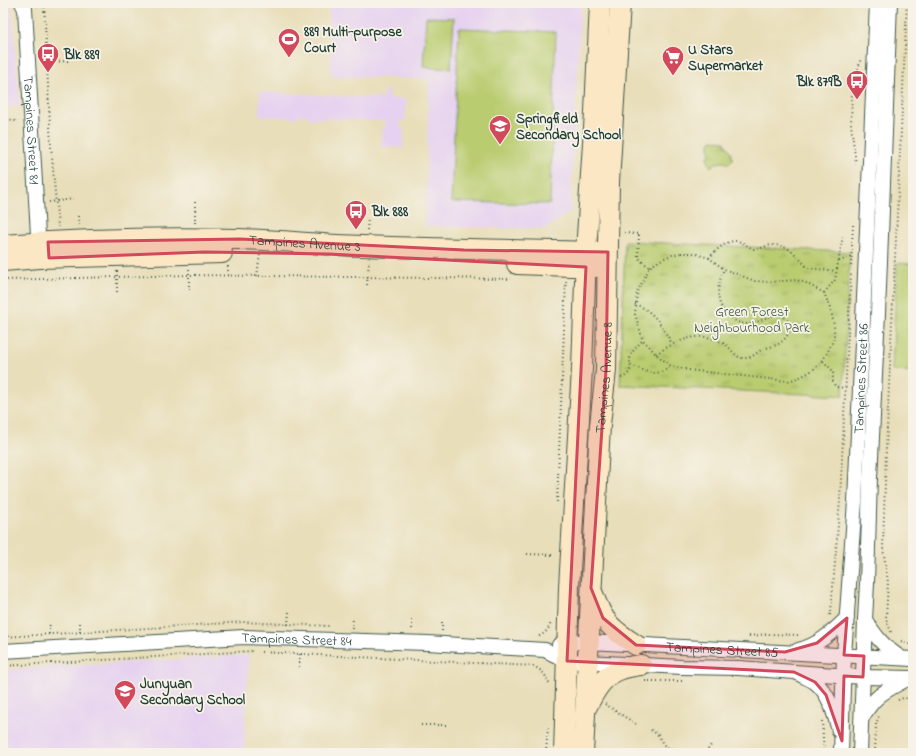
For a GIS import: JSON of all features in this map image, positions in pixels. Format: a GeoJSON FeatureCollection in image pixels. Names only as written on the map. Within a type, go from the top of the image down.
{"type":"FeatureCollection","features":[{"type":"Feature","properties":{"kind":"street","name":"Tampines Avenue 8"},"geometry":{"type":"LineString","coordinates":[[564,753],[569,587],[582,369],[586,259],[600,3]]}},
{"type":"Feature","properties":{"kind":"street","name":"Tampines Avenue 8"},"geometry":{"type":"LineString","coordinates":[[583,753],[593,705],[587,662],[600,425],[606,370],[610,156],[620,3]]}},
{"type":"Feature","properties":{"kind":"street","name":"Tampines Street 86"},"geometry":{"type":"LineString","coordinates":[[842,747],[844,655],[855,501],[877,3]]}},
{"type":"Feature","properties":{"kind":"street","name":"Tampines Street 86"},"geometry":{"type":"LineString","coordinates":[[860,753],[890,3]]}},
{"type":"Feature","properties":{"kind":"street","name":"Tampines Street 81"},"geometry":{"type":"LineString","coordinates":[[36,4],[51,201],[47,244],[25,9],[36,4]]}},
{"type":"Feature","properties":{"kind":"street","name":"Tampines Avenue 3"},"geometry":{"type":"LineString","coordinates":[[3,246],[169,238],[240,239],[456,250],[607,260]]}},
{"type":"Feature","properties":{"kind":"street","name":"Tampines Avenue 3"},"geometry":{"type":"LineString","coordinates":[[3,261],[47,244],[204,252],[586,259]]}},
{"type":"Feature","properties":{"kind":"street"},"geometry":{"type":"LineString","coordinates":[[591,588],[603,618],[610,626],[636,645]]}},
{"type":"Feature","properties":{"kind":"street"},"geometry":{"type":"LineString","coordinates":[[785,652],[804,649],[817,643],[847,618]]}},
{"type":"Feature","properties":{"kind":"street","name":"Tampines Street 85"},"geometry":{"type":"LineString","coordinates":[[865,620],[886,648],[907,659]]}},
{"type":"Feature","properties":{"kind":"street","name":"Tampines Street 84"},"geometry":{"type":"LineString","coordinates":[[3,651],[244,637],[427,643],[545,650],[567,661],[587,662]]}},
{"type":"Feature","properties":{"kind":"street","name":"Tampines Street 85"},"geometry":{"type":"LineString","coordinates":[[545,650],[568,642],[588,642],[907,659]]}},
{"type":"Feature","properties":{"kind":"street","name":"Tampines Street 85"},"geometry":{"type":"LineString","coordinates":[[587,662],[640,673],[739,668],[844,676],[911,678]]}},
{"type":"Feature","properties":{"kind":"street"},"geometry":{"type":"LineString","coordinates":[[593,705],[598,687],[608,676],[619,670],[640,673]]}},
{"type":"Feature","properties":{"kind":"street"},"geometry":{"type":"LineString","coordinates":[[794,672],[815,682],[826,695],[834,715],[842,747]]}},
{"type":"Feature","properties":{"kind":"street","name":"Tampines Street 85"},"geometry":{"type":"LineString","coordinates":[[861,720],[870,705],[880,694],[911,678]]}},
{"type":"Feature","properties":{"kind":"path"},"geometry":{"type":"LineString","coordinates":[[47,244],[51,201],[51,146],[47,62],[36,4],[56,3]]}},
{"type":"Feature","properties":{"kind":"path"},"geometry":{"type":"LineString","coordinates":[[892,634],[886,618],[888,582],[883,548],[886,450],[907,3]]}},
{"type":"Feature","properties":{"kind":"path"},"geometry":{"type":"LineString","coordinates":[[856,164],[851,125],[852,91],[861,58]]}},
{"type":"Feature","properties":{"kind":"path"},"geometry":{"type":"LineString","coordinates":[[47,62],[69,61]]}},
{"type":"Feature","properties":{"kind":"path"},"geometry":{"type":"LineString","coordinates":[[3,117],[23,123]]}},
{"type":"Feature","properties":{"kind":"path"},"geometry":{"type":"LineString","coordinates":[[51,201],[73,199]]}},
{"type":"Feature","properties":{"kind":"path"},"geometry":{"type":"LineString","coordinates":[[195,202],[195,222]]}},
{"type":"Feature","properties":{"kind":"path"},"geometry":{"type":"LineString","coordinates":[[78,216],[79,221]]}},
{"type":"Feature","properties":{"kind":"path"},"geometry":{"type":"LineString","coordinates":[[368,219],[368,227]]}},
{"type":"Feature","properties":{"kind":"path"},"geometry":{"type":"LineString","coordinates":[[830,616],[832,612],[840,500],[853,224]]}},
{"type":"Feature","properties":{"kind":"path"},"geometry":{"type":"LineString","coordinates":[[624,233],[639,234],[638,256],[641,261],[650,267]]}},
{"type":"Feature","properties":{"kind":"path"},"geometry":{"type":"LineString","coordinates":[[824,293],[835,280],[843,236]]}},
{"type":"Feature","properties":{"kind":"path"},"geometry":{"type":"LineString","coordinates":[[709,258],[728,242],[736,240],[752,249],[772,245],[783,246],[792,250],[808,268],[836,272]]}},
{"type":"Feature","properties":{"kind":"path"},"geometry":{"type":"LineString","coordinates":[[258,276],[260,253]]}},
{"type":"Feature","properties":{"kind":"path"},"geometry":{"type":"LineString","coordinates":[[681,253],[693,253],[709,258],[724,269],[755,281],[769,282],[797,280],[806,283],[824,293],[831,311],[834,327],[834,338],[823,361],[812,371],[801,377],[788,381],[688,370],[671,366],[656,354],[643,340],[635,314],[637,292],[650,267],[662,259],[681,253]]}},
{"type":"Feature","properties":{"kind":"path"},"geometry":{"type":"LineString","coordinates":[[367,285],[370,256]]}},
{"type":"Feature","properties":{"kind":"path"},"geometry":{"type":"LineString","coordinates":[[838,261],[852,258]]}},
{"type":"Feature","properties":{"kind":"path"},"geometry":{"type":"LineString","coordinates":[[656,354],[672,344],[695,336],[713,338],[723,342],[740,358],[746,358],[761,350],[779,344],[786,339],[790,324],[787,319],[781,315],[750,324],[741,324],[732,319],[725,312],[719,303],[718,296],[720,277],[724,269]]}},
{"type":"Feature","properties":{"kind":"path"},"geometry":{"type":"LineString","coordinates":[[189,275],[189,290]]}},
{"type":"Feature","properties":{"kind":"path"},"geometry":{"type":"LineString","coordinates":[[3,280],[189,275],[518,280]]}},
{"type":"Feature","properties":{"kind":"path"},"geometry":{"type":"LineString","coordinates":[[117,276],[117,292]]}},
{"type":"Feature","properties":{"kind":"path"},"geometry":{"type":"LineString","coordinates":[[557,508],[566,280]]}},
{"type":"Feature","properties":{"kind":"path"},"geometry":{"type":"LineString","coordinates":[[635,304],[644,307],[651,312],[672,344]]}},
{"type":"Feature","properties":{"kind":"path"},"geometry":{"type":"LineString","coordinates":[[618,380],[628,375],[632,353],[643,340]]}},
{"type":"Feature","properties":{"kind":"path"},"geometry":{"type":"LineString","coordinates":[[823,361],[833,371],[833,382],[836,388],[845,388]]}},
{"type":"Feature","properties":{"kind":"path"},"geometry":{"type":"LineString","coordinates":[[631,365],[654,374],[665,371],[671,366]]}},
{"type":"Feature","properties":{"kind":"path"},"geometry":{"type":"LineString","coordinates":[[527,554],[554,555]]}},
{"type":"Feature","properties":{"kind":"path"},"geometry":{"type":"LineString","coordinates":[[288,624],[289,612]]}},
{"type":"Feature","properties":{"kind":"path"},"geometry":{"type":"LineString","coordinates":[[352,627],[353,617]]}},
{"type":"Feature","properties":{"kind":"path"},"geometry":{"type":"LineString","coordinates":[[412,620],[412,630]]}},
{"type":"Feature","properties":{"kind":"path"},"geometry":{"type":"LineString","coordinates":[[550,627],[552,620]]}},
{"type":"Feature","properties":{"kind":"path"},"geometry":{"type":"LineString","coordinates":[[80,621],[80,632]]}},
{"type":"Feature","properties":{"kind":"path"},"geometry":{"type":"LineString","coordinates":[[442,621],[442,633]]}},
{"type":"Feature","properties":{"kind":"path"},"geometry":{"type":"LineString","coordinates":[[50,622],[50,634]]}},
{"type":"Feature","properties":{"kind":"path"},"geometry":{"type":"LineString","coordinates":[[746,637],[770,634],[804,635]]}},
{"type":"Feature","properties":{"kind":"path"},"geometry":{"type":"LineString","coordinates":[[896,637],[908,644],[913,645]]}},
{"type":"Feature","properties":{"kind":"path"},"geometry":{"type":"LineString","coordinates":[[3,666],[253,651]]}},
{"type":"Feature","properties":{"kind":"path"},"geometry":{"type":"LineString","coordinates":[[261,652],[533,666],[541,670],[547,677]]}},
{"type":"Feature","properties":{"kind":"path"},"geometry":{"type":"LineString","coordinates":[[299,667],[300,654]]}},
{"type":"Feature","properties":{"kind":"path"},"geometry":{"type":"LineString","coordinates":[[640,673],[672,682],[687,681]]}},
{"type":"Feature","properties":{"kind":"path"},"geometry":{"type":"LineString","coordinates":[[896,701],[903,698],[913,699]]}},
{"type":"Feature","properties":{"kind":"path"},"geometry":{"type":"LineString","coordinates":[[593,705],[636,724]]}},
{"type":"Feature","properties":{"kind":"path"},"geometry":{"type":"LineString","coordinates":[[875,753],[876,724],[880,715]]}},
{"type":"Feature","properties":{"kind":"path"},"geometry":{"type":"LineString","coordinates":[[822,719],[824,753]]}},
{"type":"Feature","properties":{"kind":"path"},"geometry":{"type":"LineString","coordinates":[[421,725],[447,725]]}},
{"type":"Feature","properties":{"kind":"path"},"geometry":{"type":"LineString","coordinates":[[651,730],[657,734],[666,746],[673,748],[678,753]]}},
{"type":"Feature","properties":{"kind":"path"},"geometry":{"type":"LineString","coordinates":[[706,753],[711,744]]}},
{"type":"Feature","properties":{"kind":"highlighted area"},"geometry":{"type":"Polygon","coordinates":[[[240,239],[464,250],[608,252],[606,370],[591,588],[603,618],[636,645],[785,652],[817,643],[847,618],[844,655],[864,656],[863,677],[844,676],[842,741],[826,695],[815,682],[794,672],[567,661],[586,267],[328,254],[204,252],[49,258],[48,242],[240,239]]]}},
{"type":"Feature","properties":{"kind":"shaded area"},"geometry":{"type":"Polygon","coordinates":[[[3,3],[6,3],[12,10],[20,106],[3,107],[3,3]]]}},
{"type":"Feature","properties":{"kind":"shaded area","name":"Springfield Secondary School"},"geometry":{"type":"Polygon","coordinates":[[[329,3],[581,3],[570,212],[545,229],[425,226],[429,79],[331,76],[329,3]]]}},
{"type":"Feature","properties":{"kind":"shaded area"},"geometry":{"type":"Polygon","coordinates":[[[384,90],[389,90],[388,98],[406,99],[405,121],[400,121],[400,127],[404,128],[403,148],[381,147],[382,129],[385,128],[385,121],[307,118],[307,115],[298,115],[298,118],[259,116],[260,92],[383,98],[384,90]]]}},
{"type":"Feature","properties":{"kind":"shaded area","name":"Junyuan Secondary School"},"geometry":{"type":"Polygon","coordinates":[[[249,655],[244,753],[3,753],[3,670],[249,655]]]}},
{"type":"Feature","properties":{"kind":"green space"},"geometry":{"type":"Polygon","coordinates":[[[426,17],[454,18],[451,69],[423,67],[426,17]]]}},
{"type":"Feature","properties":{"kind":"green space"},"geometry":{"type":"Polygon","coordinates":[[[459,28],[556,32],[550,204],[451,202],[459,28]]]}},
{"type":"Feature","properties":{"kind":"green space"},"geometry":{"type":"Polygon","coordinates":[[[712,140],[724,141],[731,152],[731,157],[733,159],[729,164],[724,162],[715,163],[713,166],[710,166],[707,157],[710,154],[709,145],[712,140]]]}},
{"type":"Feature","properties":{"kind":"green space","name":"Green Forest Neighbourhood Park"},"geometry":{"type":"Polygon","coordinates":[[[625,241],[850,252],[843,396],[620,385],[625,241]]]}},
{"type":"Feature","properties":{"kind":"green space"},"geometry":{"type":"Polygon","coordinates":[[[897,263],[913,264],[913,372],[892,371],[897,263]]]}},
{"type":"Feature","properties":{"kind":"place","name":"889 Multi-purpose Court"},"geometry":{"type":"Point","coordinates":[289,58]}},
{"type":"Feature","properties":{"kind":"place","name":"Blk 889"},"geometry":{"type":"Point","coordinates":[48,74]}},
{"type":"Feature","properties":{"kind":"place","name":"U Stars Supermarket"},"geometry":{"type":"Point","coordinates":[673,76]}},
{"type":"Feature","properties":{"kind":"place","name":"Blk 879B"},"geometry":{"type":"Point","coordinates":[857,100]}},
{"type":"Feature","properties":{"kind":"place","name":"Springfield Secondary School"},"geometry":{"type":"Point","coordinates":[500,146]}},
{"type":"Feature","properties":{"kind":"place","name":"Blk 888"},"geometry":{"type":"Point","coordinates":[356,230]}},
{"type":"Feature","properties":{"kind":"place","name":"Junyuan Secondary School"},"geometry":{"type":"Point","coordinates":[125,710]}}]}
